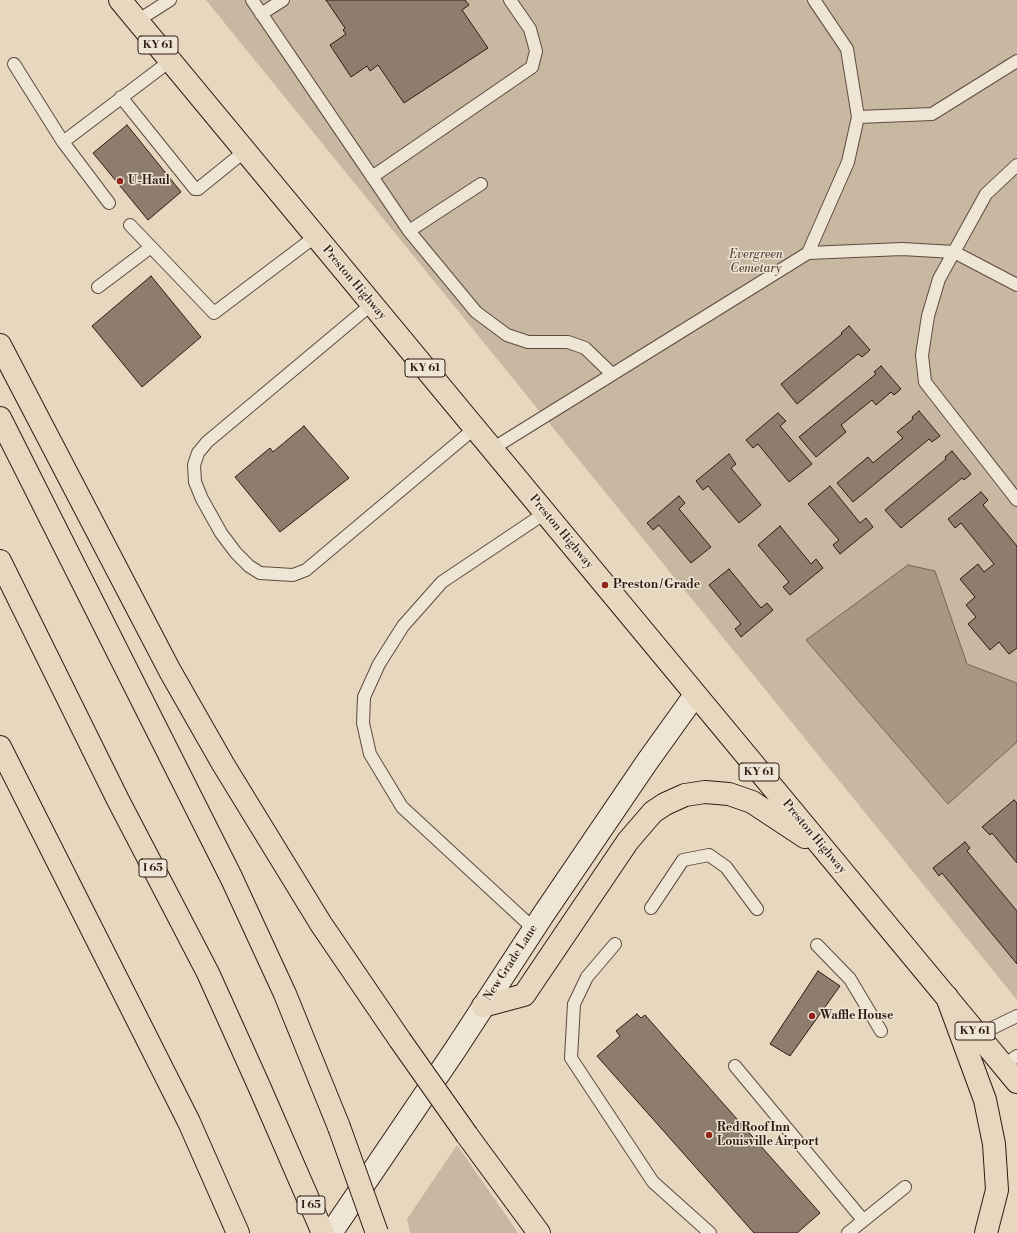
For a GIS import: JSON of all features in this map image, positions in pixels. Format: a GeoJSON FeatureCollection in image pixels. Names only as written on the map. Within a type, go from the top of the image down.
{"type":"FeatureCollection","features":[{"type":"Feature","properties":{"kind":"main road","name":"Preston Highway"},"geometry":{"type":"LineString","coordinates":[[120,0],[946,997],[978,1035],[1010,1061],[1017,1082]]}},
{"type":"Feature","properties":{"kind":"main road"},"geometry":{"type":"LineString","coordinates":[[0,345],[170,671],[215,751],[321,924],[467,1135],[539,1233]]}},
{"type":"Feature","properties":{"kind":"main road"},"geometry":{"type":"LineString","coordinates":[[0,418],[231,877],[285,994],[339,1127],[377,1233]]}},
{"type":"Feature","properties":{"kind":"main road","name":"I 65"},"geometry":{"type":"LineString","coordinates":[[0,561],[118,800],[208,973],[323,1233]]}},
{"type":"Feature","properties":{"kind":"main road","name":"New Grade Lane"},"geometry":{"type":"LineString","coordinates":[[331,1233],[534,929],[647,762],[695,695]]}},
{"type":"Feature","properties":{"kind":"main road"},"geometry":{"type":"LineString","coordinates":[[0,747],[186,1115],[238,1233]]}},
{"type":"Feature","properties":{"kind":"main road"},"geometry":{"type":"LineString","coordinates":[[483,1006],[524,995],[640,826],[654,812],[679,797],[713,792],[729,794],[744,799],[824,849]]}},
{"type":"Feature","properties":{"kind":"main road"},"geometry":{"type":"LineString","coordinates":[[946,997],[985,1100],[994,1144],[997,1190],[986,1233]]}},
{"type":"Feature","properties":{"kind":"lane"},"geometry":{"type":"LineString","coordinates":[[137,21],[170,0]]}},
{"type":"Feature","properties":{"kind":"lane"},"geometry":{"type":"LineString","coordinates":[[252,0],[409,231],[476,312],[507,336],[528,342],[568,342],[585,348],[612,374]]}},
{"type":"Feature","properties":{"kind":"lane"},"geometry":{"type":"LineString","coordinates":[[261,14],[283,0]]}},
{"type":"Feature","properties":{"kind":"lane"},"geometry":{"type":"LineString","coordinates":[[372,177],[532,67],[536,51],[530,30],[510,0]]}},
{"type":"Feature","properties":{"kind":"lane"},"geometry":{"type":"LineString","coordinates":[[808,253],[848,162],[858,117],[847,49],[814,0]]}},
{"type":"Feature","properties":{"kind":"lane"},"geometry":{"type":"LineString","coordinates":[[63,142],[170,61]]}},
{"type":"Feature","properties":{"kind":"lane"},"geometry":{"type":"LineString","coordinates":[[858,117],[932,114],[1017,61]]}},
{"type":"Feature","properties":{"kind":"lane"},"geometry":{"type":"LineString","coordinates":[[14,64],[63,142],[109,202]]}},
{"type":"Feature","properties":{"kind":"lane"},"geometry":{"type":"LineString","coordinates":[[121,97],[195,189],[198,189],[245,151]]}},
{"type":"Feature","properties":{"kind":"lane"},"geometry":{"type":"LineString","coordinates":[[1017,165],[986,194],[939,279],[928,316],[922,354],[925,382],[1017,500]]}},
{"type":"Feature","properties":{"kind":"lane"},"geometry":{"type":"LineString","coordinates":[[409,231],[481,184]]}},
{"type":"Feature","properties":{"kind":"lane"},"geometry":{"type":"LineString","coordinates":[[130,225],[214,313],[316,236]]}},
{"type":"Feature","properties":{"kind":"lane"},"geometry":{"type":"LineString","coordinates":[[98,286],[151,247]]}},
{"type":"Feature","properties":{"kind":"lane"},"geometry":{"type":"LineString","coordinates":[[492,449],[808,253],[902,249],[954,252],[1017,285]]}},
{"type":"Feature","properties":{"kind":"lane"},"geometry":{"type":"LineString","coordinates":[[372,304],[207,442],[198,453],[194,465],[195,482],[202,499],[221,533],[236,553],[249,566],[260,573],[293,575],[306,570],[475,428]]}},
{"type":"Feature","properties":{"kind":"lane"},"geometry":{"type":"LineString","coordinates":[[534,929],[402,807],[370,754],[362,723],[364,698],[379,664],[403,626],[442,582],[545,513]]}},
{"type":"Feature","properties":{"kind":"lane"},"geometry":{"type":"LineString","coordinates":[[651,908],[683,860],[709,855],[726,867],[758,909]]}},
{"type":"Feature","properties":{"kind":"lane"},"geometry":{"type":"LineString","coordinates":[[615,944],[588,977],[574,1004],[571,1058],[652,1182],[710,1233]]}},
{"type":"Feature","properties":{"kind":"lane"},"geometry":{"type":"LineString","coordinates":[[817,945],[850,979],[882,1032]]}},
{"type":"Feature","properties":{"kind":"lane"},"geometry":{"type":"LineString","coordinates":[[978,1035],[1017,1016]]}},
{"type":"Feature","properties":{"kind":"lane"},"geometry":{"type":"LineString","coordinates":[[735,1066],[863,1220]]}},
{"type":"Feature","properties":{"kind":"lane"},"geometry":{"type":"LineString","coordinates":[[848,1233],[905,1187]]}},
{"type":"Feature","properties":{"kind":"green space","name":"Evergreen Cemetary"},"geometry":{"type":"Polygon","coordinates":[[[206,0],[1017,0],[1017,1000],[206,0]]]}},
{"type":"Feature","properties":{"kind":"green space"},"geometry":{"type":"Polygon","coordinates":[[[457,1145],[518,1233],[410,1233],[407,1219],[457,1145]]]}},
{"type":"Feature","properties":{"kind":"shaded area"},"geometry":{"type":"Polygon","coordinates":[[[908,565],[935,571],[967,664],[1017,683],[1017,742],[948,804],[806,640],[908,565]]]}},
{"type":"Feature","properties":{"kind":"building"},"geometry":{"type":"Polygon","coordinates":[[[326,0],[465,0],[469,5],[462,10],[488,48],[404,103],[378,65],[370,71],[367,66],[351,77],[330,45],[346,34],[343,30],[345,28],[326,0]]]}},
{"type":"Feature","properties":{"kind":"building"},"geometry":{"type":"Polygon","coordinates":[[[127,125],[181,192],[148,220],[93,153],[127,125]]]}},
{"type":"Feature","properties":{"kind":"building"},"geometry":{"type":"Polygon","coordinates":[[[151,276],[201,337],[142,387],[92,326],[151,276]]]}},
{"type":"Feature","properties":{"kind":"building"},"geometry":{"type":"Polygon","coordinates":[[[849,326],[870,350],[862,357],[858,354],[797,404],[781,384],[842,334],[841,333],[849,326]]]}},
{"type":"Feature","properties":{"kind":"building"},"geometry":{"type":"Polygon","coordinates":[[[881,366],[901,389],[894,395],[891,392],[876,405],[872,400],[841,425],[846,432],[816,457],[799,437],[876,374],[874,372],[881,366]]]}},
{"type":"Feature","properties":{"kind":"building"},"geometry":{"type":"Polygon","coordinates":[[[919,411],[940,436],[932,442],[929,439],[853,502],[837,483],[868,457],[873,463],[903,438],[897,432],[913,419],[912,417],[919,411]]]}},
{"type":"Feature","properties":{"kind":"building"},"geometry":{"type":"Polygon","coordinates":[[[778,413],[786,421],[780,426],[812,464],[789,482],[758,444],[753,448],[746,440],[778,413]]]}},
{"type":"Feature","properties":{"kind":"building"},"geometry":{"type":"Polygon","coordinates":[[[304,426],[349,478],[280,532],[235,477],[270,448],[273,452],[304,426]]]}},
{"type":"Feature","properties":{"kind":"building"},"geometry":{"type":"Polygon","coordinates":[[[952,451],[971,474],[964,480],[962,478],[901,528],[885,510],[946,459],[945,457],[952,451]]]}},
{"type":"Feature","properties":{"kind":"building"},"geometry":{"type":"Polygon","coordinates":[[[729,454],[736,464],[731,468],[761,505],[739,523],[708,486],[703,490],[696,481],[729,454]]]}},
{"type":"Feature","properties":{"kind":"building"},"geometry":{"type":"Polygon","coordinates":[[[830,486],[860,523],[866,518],[873,527],[840,554],[833,545],[839,540],[808,504],[830,486]]]}},
{"type":"Feature","properties":{"kind":"building"},"geometry":{"type":"Polygon","coordinates":[[[981,492],[988,500],[983,505],[1017,546],[1017,648],[1009,654],[999,642],[990,650],[968,624],[976,617],[966,605],[975,597],[960,579],[978,564],[984,572],[994,564],[961,523],[955,528],[948,519],[981,492]]]}},
{"type":"Feature","properties":{"kind":"building"},"geometry":{"type":"Polygon","coordinates":[[[679,496],[685,503],[679,509],[711,547],[691,563],[659,525],[653,530],[647,523],[679,496]]]}},
{"type":"Feature","properties":{"kind":"building"},"geometry":{"type":"Polygon","coordinates":[[[780,526],[811,564],[816,559],[823,568],[790,595],[783,587],[789,582],[758,545],[780,526]]]}},
{"type":"Feature","properties":{"kind":"building"},"geometry":{"type":"Polygon","coordinates":[[[729,569],[761,608],[767,603],[773,610],[741,637],[735,629],[741,624],[709,585],[729,569]]]}},
{"type":"Feature","properties":{"kind":"building"},"geometry":{"type":"Polygon","coordinates":[[[1014,800],[1017,803],[1017,863],[992,833],[990,835],[982,827],[1014,800]]]}},
{"type":"Feature","properties":{"kind":"building"},"geometry":{"type":"Polygon","coordinates":[[[965,842],[970,848],[967,851],[1017,911],[1017,964],[942,873],[939,876],[933,868],[965,842]]]}},
{"type":"Feature","properties":{"kind":"building"},"geometry":{"type":"Polygon","coordinates":[[[818,971],[840,986],[790,1056],[770,1044],[818,971]]]}},
{"type":"Feature","properties":{"kind":"building","name":"Red Roof Inn Louisville Airport"},"geometry":{"type":"Polygon","coordinates":[[[637,1014],[641,1018],[645,1015],[820,1213],[797,1233],[754,1233],[597,1056],[620,1036],[616,1031],[637,1014]]]}},
{"type":"Feature","properties":{"kind":"place","name":"U-Haul"},"geometry":{"type":"Point","coordinates":[120,181]}},
{"type":"Feature","properties":{"kind":"place","name":"Preston / Grade"},"geometry":{"type":"Point","coordinates":[605,585]}},
{"type":"Feature","properties":{"kind":"place","name":"Waffle House"},"geometry":{"type":"Point","coordinates":[812,1016]}},
{"type":"Feature","properties":{"kind":"place","name":"Red Roof Inn Louisville Airport"},"geometry":{"type":"Point","coordinates":[709,1135]}}]}
